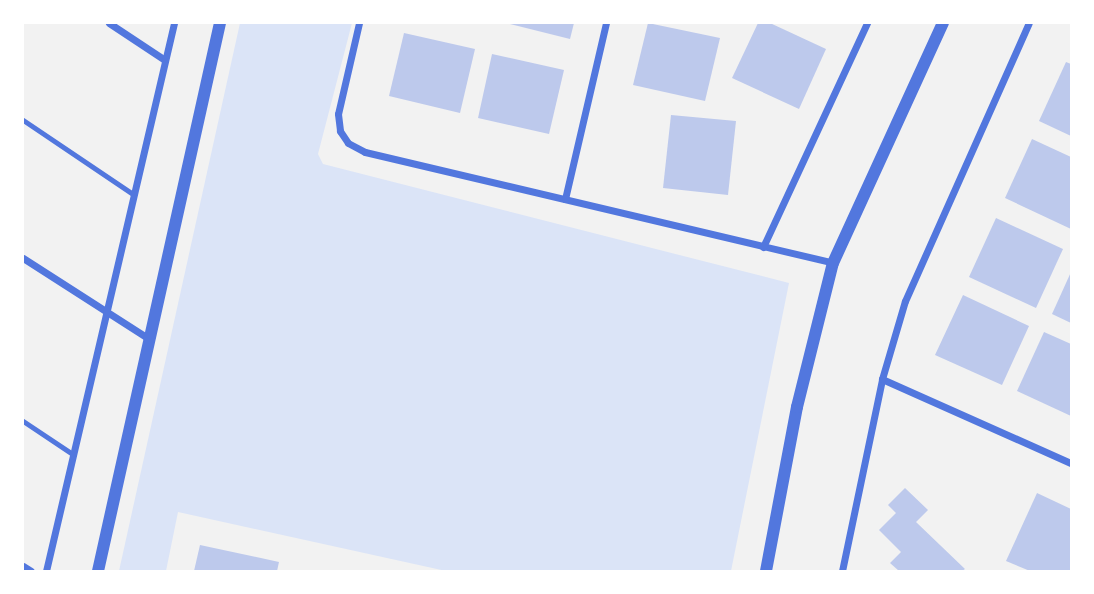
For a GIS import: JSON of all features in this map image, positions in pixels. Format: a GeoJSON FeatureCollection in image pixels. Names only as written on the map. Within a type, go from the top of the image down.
{"type":"FeatureCollection","features":[{"type":"Feature","properties":{"kind":"street"},"geometry":{"type":"LineString","coordinates":[[110,23],[165,60]]}},
{"type":"Feature","properties":{"kind":"street"},"geometry":{"type":"LineString","coordinates":[[46,571],[174,23]]}},
{"type":"Feature","properties":{"kind":"street"},"geometry":{"type":"LineString","coordinates":[[98,571],[220,23]]}},
{"type":"Feature","properties":{"kind":"street"},"geometry":{"type":"LineString","coordinates":[[359,23],[338,114],[340,131],[348,144],[365,152],[833,263]]}},
{"type":"Feature","properties":{"kind":"street"},"geometry":{"type":"LineString","coordinates":[[565,199],[606,23]]}},
{"type":"Feature","properties":{"kind":"street"},"geometry":{"type":"LineString","coordinates":[[763,247],[867,23]]}},
{"type":"Feature","properties":{"kind":"street"},"geometry":{"type":"LineString","coordinates":[[766,571],[796,407],[833,263],[943,23]]}},
{"type":"Feature","properties":{"kind":"street"},"geometry":{"type":"LineString","coordinates":[[842,571],[883,379],[905,301],[1029,23]]}},
{"type":"Feature","properties":{"kind":"street"},"geometry":{"type":"LineString","coordinates":[[23,258],[149,340]]}},
{"type":"Feature","properties":{"kind":"street"},"geometry":{"type":"LineString","coordinates":[[883,379],[1071,463]]}},
{"type":"Feature","properties":{"kind":"street"},"geometry":{"type":"LineString","coordinates":[[23,566],[31,571]]}},
{"type":"Feature","properties":{"kind":"lane"},"geometry":{"type":"LineString","coordinates":[[23,120],[134,195]]}},
{"type":"Feature","properties":{"kind":"lane"},"geometry":{"type":"LineString","coordinates":[[23,421],[74,455]]}},
{"type":"Feature","properties":{"kind":"shaded area"},"geometry":{"type":"Polygon","coordinates":[[[240,23],[352,23],[318,154],[323,164],[789,283],[731,571],[446,571],[178,512],[166,571],[119,571],[240,23]]]}},
{"type":"Feature","properties":{"kind":"building"},"geometry":{"type":"Polygon","coordinates":[[[506,23],[574,23],[570,39],[506,23]]]}},
{"type":"Feature","properties":{"kind":"building"},"geometry":{"type":"Polygon","coordinates":[[[648,23],[720,38],[705,101],[633,85],[648,23]]]}},
{"type":"Feature","properties":{"kind":"building"},"geometry":{"type":"Polygon","coordinates":[[[758,23],[770,23],[826,49],[799,109],[732,78],[758,23]]]}},
{"type":"Feature","properties":{"kind":"building"},"geometry":{"type":"Polygon","coordinates":[[[404,33],[475,49],[460,113],[389,96],[404,33]]]}},
{"type":"Feature","properties":{"kind":"building"},"geometry":{"type":"Polygon","coordinates":[[[492,54],[564,70],[549,134],[478,118],[492,54]]]}},
{"type":"Feature","properties":{"kind":"building"},"geometry":{"type":"Polygon","coordinates":[[[1066,62],[1071,64],[1071,136],[1039,121],[1066,62]]]}},
{"type":"Feature","properties":{"kind":"building"},"geometry":{"type":"Polygon","coordinates":[[[671,115],[736,121],[728,195],[663,188],[671,115]]]}},
{"type":"Feature","properties":{"kind":"building"},"geometry":{"type":"Polygon","coordinates":[[[1032,139],[1071,157],[1071,229],[1005,198],[1032,139]]]}},
{"type":"Feature","properties":{"kind":"building"},"geometry":{"type":"Polygon","coordinates":[[[996,218],[1063,249],[1036,308],[969,277],[996,218]]]}},
{"type":"Feature","properties":{"kind":"building"},"geometry":{"type":"Polygon","coordinates":[[[1071,272],[1071,323],[1052,314],[1071,272]]]}},
{"type":"Feature","properties":{"kind":"building"},"geometry":{"type":"Polygon","coordinates":[[[963,295],[1029,326],[1002,385],[935,355],[963,295]]]}},
{"type":"Feature","properties":{"kind":"building"},"geometry":{"type":"Polygon","coordinates":[[[1044,332],[1071,344],[1071,416],[1017,391],[1044,332]]]}},
{"type":"Feature","properties":{"kind":"building"},"geometry":{"type":"Polygon","coordinates":[[[905,488],[928,510],[916,522],[965,569],[899,571],[890,563],[901,552],[879,530],[896,513],[888,505],[905,488]]]}},
{"type":"Feature","properties":{"kind":"building"},"geometry":{"type":"Polygon","coordinates":[[[1037,493],[1071,509],[1071,571],[1030,571],[1006,561],[1037,493]]]}},
{"type":"Feature","properties":{"kind":"building"},"geometry":{"type":"Polygon","coordinates":[[[200,545],[279,562],[277,571],[194,571],[200,545]]]}}]}
